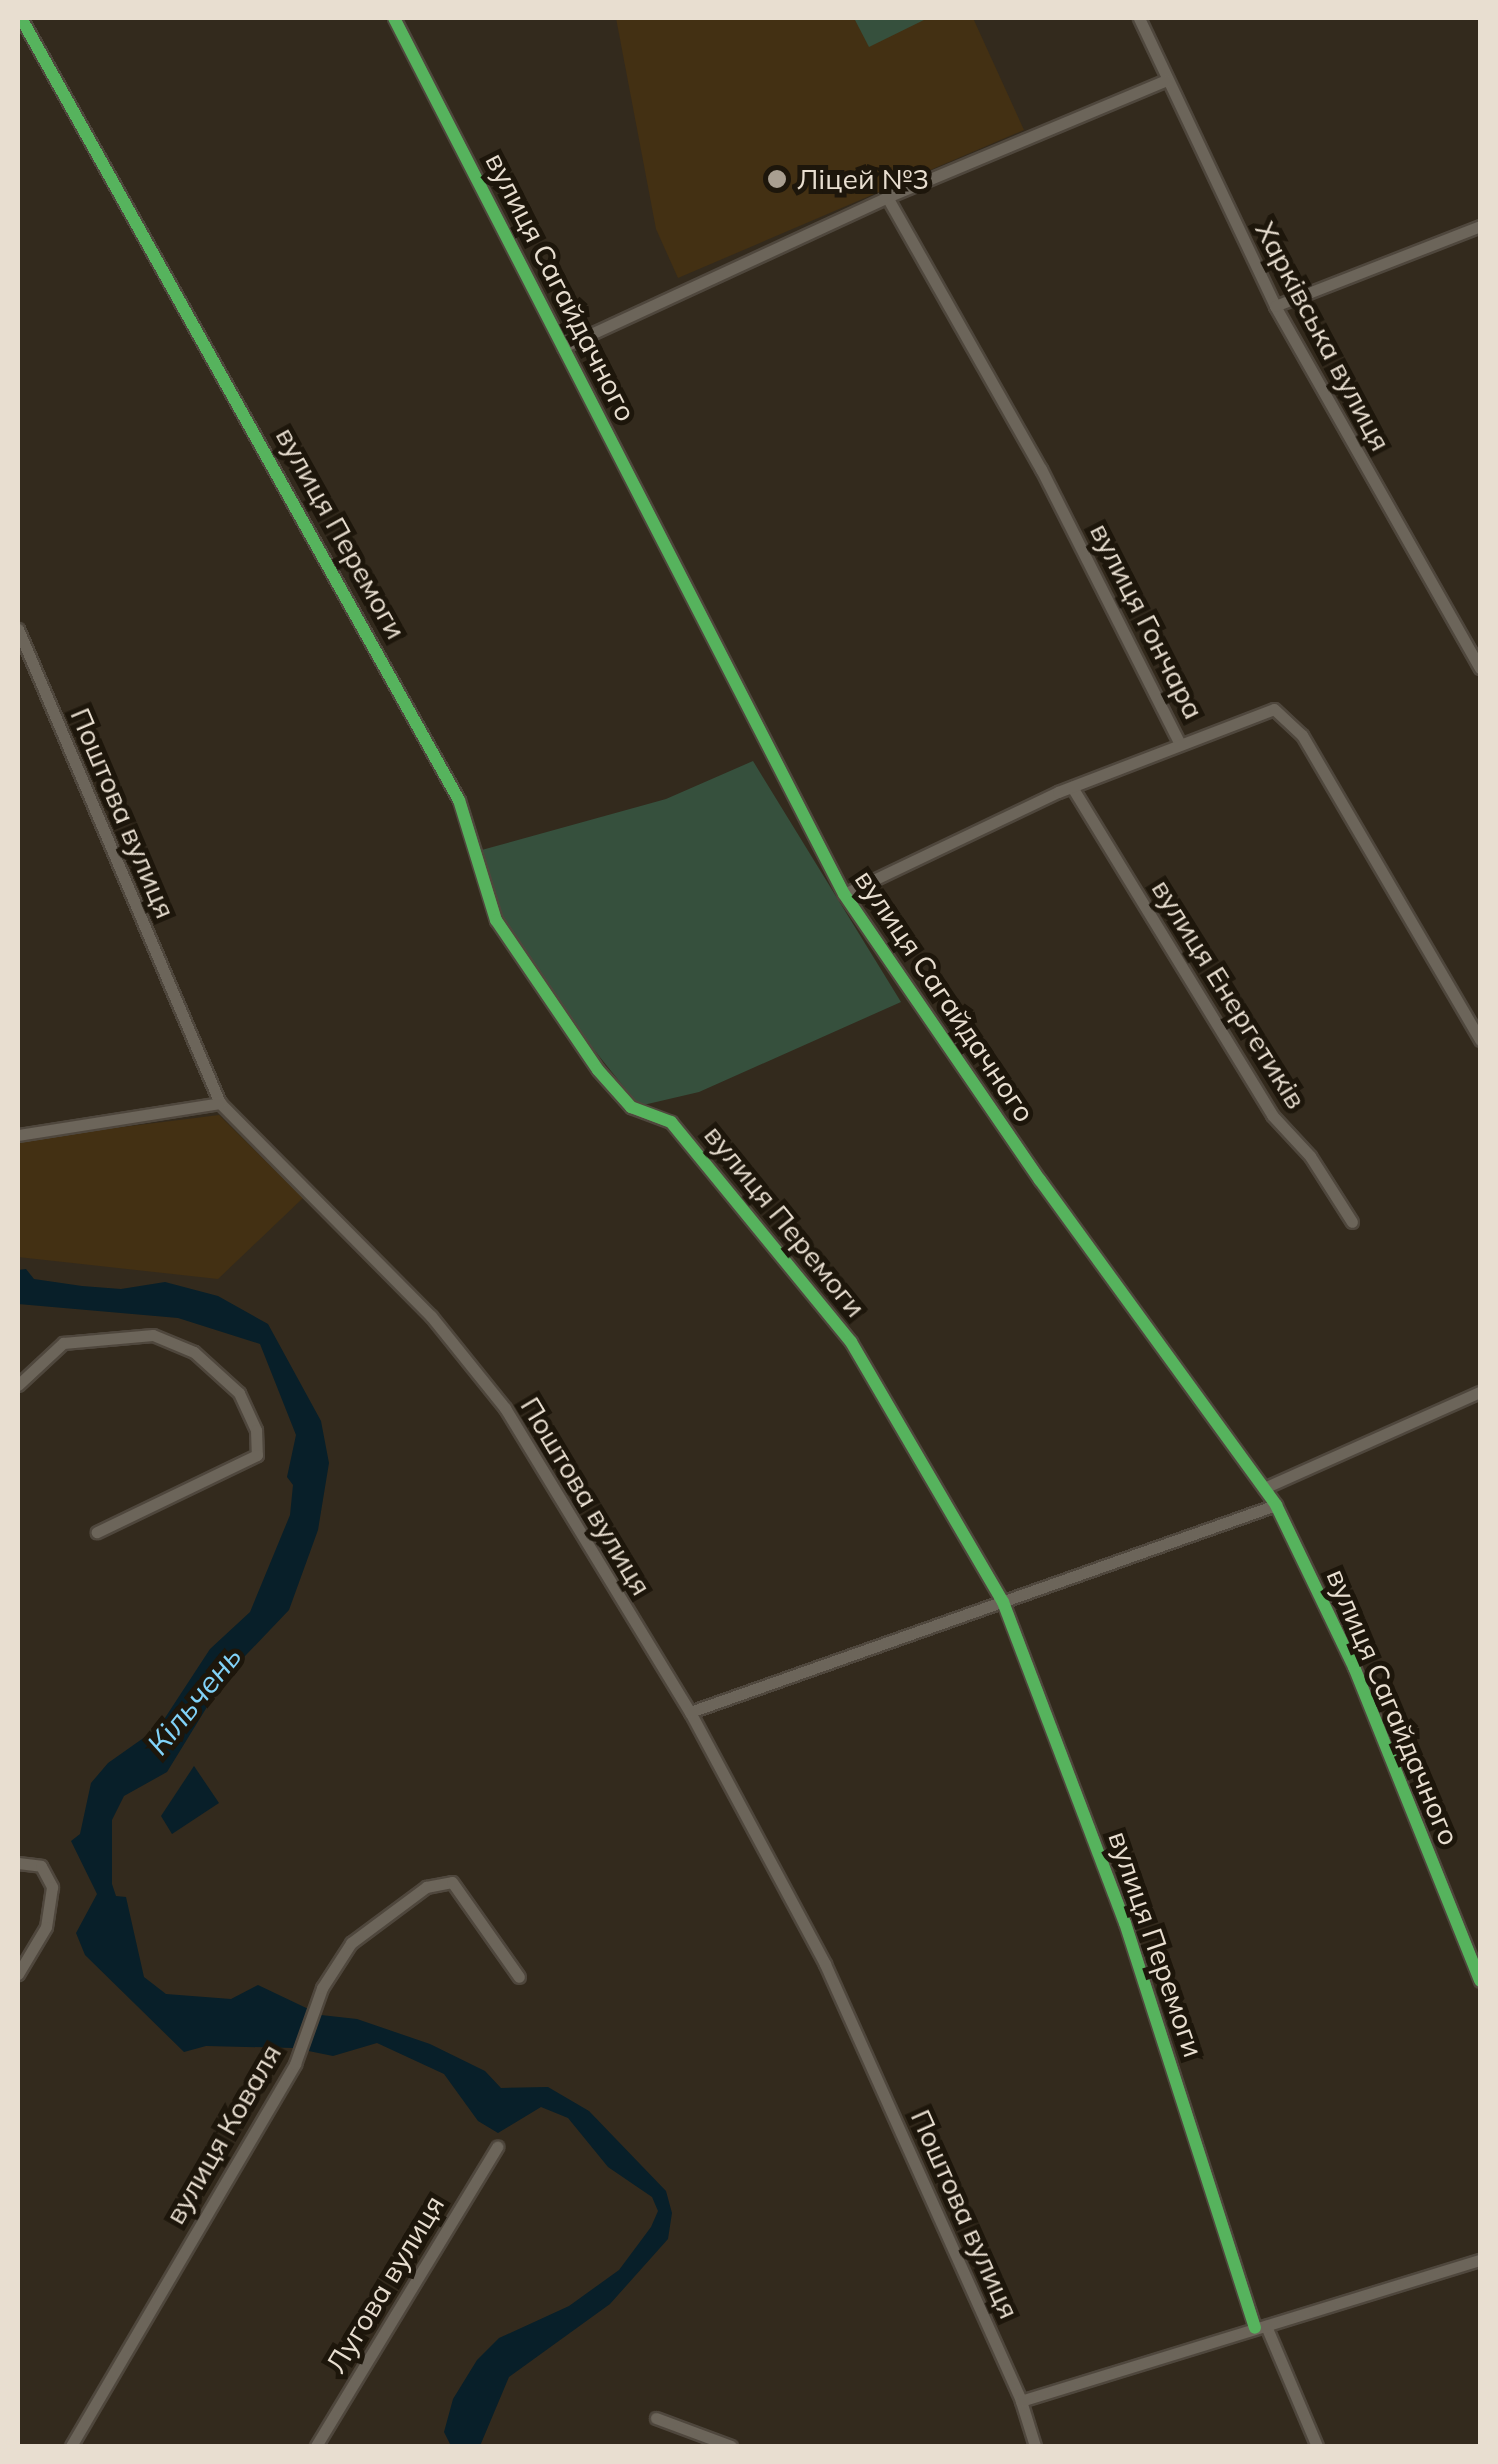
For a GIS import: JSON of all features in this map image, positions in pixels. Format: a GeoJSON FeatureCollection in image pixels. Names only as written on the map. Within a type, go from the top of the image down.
{"type":"FeatureCollection","features":[{"type":"Feature","properties":{"kind":"street","name":"вулиця Перемоги"},"geometry":{"type":"LineString","coordinates":[[22,18],[459,800],[496,920],[598,1070],[631,1107],[671,1122],[851,1342],[1003,1602],[1125,1923],[1261,2327],[1317,2446]]}},
{"type":"Feature","properties":{"kind":"street","name":"вулиця Сагайдачного"},"geometry":{"type":"LineString","coordinates":[[394,18],[844,894],[962,1070],[1276,1505],[1354,1667],[1480,1980]]}},
{"type":"Feature","properties":{"kind":"street","name":"Харківська вулиця"},"geometry":{"type":"LineString","coordinates":[[1139,18],[1275,306],[1480,668]]}},
{"type":"Feature","properties":{"kind":"street"},"geometry":{"type":"LineString","coordinates":[[563,347],[887,196],[1167,80]]}},
{"type":"Feature","properties":{"kind":"street","name":"вулиця Гончара"},"geometry":{"type":"LineString","coordinates":[[887,196],[1050,486],[1180,742],[1260,710],[1287,714],[1480,1040]]}},
{"type":"Feature","properties":{"kind":"street"},"geometry":{"type":"LineString","coordinates":[[1275,306],[1480,226]]}},
{"type":"Feature","properties":{"kind":"street","name":"Поштова вулиця"},"geometry":{"type":"LineString","coordinates":[[18,628],[220,1104],[432,1316],[506,1408],[690,1712],[825,1964],[1022,2401],[1034,2446]]}},
{"type":"Feature","properties":{"kind":"street"},"geometry":{"type":"LineString","coordinates":[[844,894],[1072,786],[1180,742]]}},
{"type":"Feature","properties":{"kind":"street","name":"вулиця Енергетиків"},"geometry":{"type":"LineString","coordinates":[[1072,786],[1272,1116],[1310,1156],[1352,1222]]}},
{"type":"Feature","properties":{"kind":"street"},"geometry":{"type":"LineString","coordinates":[[18,1135],[220,1104]]}},
{"type":"Feature","properties":{"kind":"street"},"geometry":{"type":"LineString","coordinates":[[18,1385],[64,1343],[153,1335],[194,1352],[238,1393],[256,1430],[257,1455],[97,1532]]}},
{"type":"Feature","properties":{"kind":"street"},"geometry":{"type":"LineString","coordinates":[[1264,1488],[1480,1392]]}},
{"type":"Feature","properties":{"kind":"street"},"geometry":{"type":"LineString","coordinates":[[690,1712],[1276,1505]]}},
{"type":"Feature","properties":{"kind":"street"},"geometry":{"type":"LineString","coordinates":[[18,1862],[42,1866],[52,1887],[46,1927],[18,1974]]}},
{"type":"Feature","properties":{"kind":"street","name":"вулиця Коваля"},"geometry":{"type":"LineString","coordinates":[[71,2446],[296,2064],[334,1964],[351,1944],[440,1881],[452,1882],[519,1977]]}},
{"type":"Feature","properties":{"kind":"street","name":"Лугова вулиця"},"geometry":{"type":"LineString","coordinates":[[316,2446],[497,2147]]}},
{"type":"Feature","properties":{"kind":"street"},"geometry":{"type":"LineString","coordinates":[[1022,2401],[1480,2260]]}},
{"type":"Feature","properties":{"kind":"street"},"geometry":{"type":"LineString","coordinates":[[656,2418],[731,2446]]}},
{"type":"Feature","properties":{"kind":"street"},"geometry":{"type":"LineString","coordinates":[[1019,2446],[1028,2429]]}},
{"type":"Feature","properties":{"kind":"shaded area","name":"Ліцей №3"},"geometry":{"type":"Polygon","coordinates":[[[616,18],[973,18],[1024,130],[678,278],[656,229],[616,18]]]}},
{"type":"Feature","properties":{"kind":"shaded area"},"geometry":{"type":"Polygon","coordinates":[[[219,1115],[303,1198],[218,1279],[18,1257],[18,1140],[219,1115]]]}},
{"type":"Feature","properties":{"kind":"green space"},"geometry":{"type":"Polygon","coordinates":[[[854,18],[928,18],[869,47],[854,18]]]}},
{"type":"Feature","properties":{"kind":"green space"},"geometry":{"type":"Polygon","coordinates":[[[753,761],[901,1002],[699,1092],[639,1106],[563,1011],[494,909],[478,851],[666,799],[753,761]]]}},
{"type":"Feature","properties":{"kind":"water","name":"Кільчень"},"geometry":{"type":"Polygon","coordinates":[[[26,1269],[34,1279],[82,1286],[121,1289],[165,1282],[218,1296],[268,1324],[321,1421],[329,1463],[318,1530],[289,1610],[226,1676],[167,1772],[124,1796],[112,1820],[112,1884],[116,1896],[126,1897],[144,1977],[166,1994],[231,1999],[258,1985],[321,2015],[357,2019],[430,2044],[485,2071],[501,2088],[548,2087],[589,2111],[666,2191],[672,2213],[668,2239],[610,2304],[509,2377],[480,2446],[451,2446],[444,2432],[453,2399],[477,2360],[499,2338],[569,2306],[619,2270],[658,2211],[652,2197],[608,2167],[568,2118],[541,2107],[498,2133],[478,2121],[444,2074],[377,2043],[333,2056],[294,2048],[206,2046],[184,2052],[85,1955],[76,1933],[97,1894],[71,1841],[80,1834],[91,1783],[108,1763],[159,1727],[210,1649],[250,1612],[290,1515],[293,1485],[287,1477],[296,1435],[260,1344],[178,1318],[18,1304],[18,1270],[26,1269]]]}},
{"type":"Feature","properties":{"kind":"water"},"geometry":{"type":"Polygon","coordinates":[[[194,1766],[219,1803],[172,1834],[161,1816],[194,1766]]]}},
{"type":"Feature","properties":{"kind":"cycle path"},"geometry":{"type":"LineString","coordinates":[[21,18],[459,800],[496,920],[598,1070],[631,1107],[671,1122],[851,1342],[1003,1602],[1125,1923],[1255,2328]]}},
{"type":"Feature","properties":{"kind":"cycle path"},"geometry":{"type":"LineString","coordinates":[[394,18],[844,894],[1040,1180],[1276,1505],[1354,1667],[1480,1981]]}},
{"type":"Feature","properties":{"kind":"place","name":"Ліцей №3"},"geometry":{"type":"Point","coordinates":[777,179]}}]}
